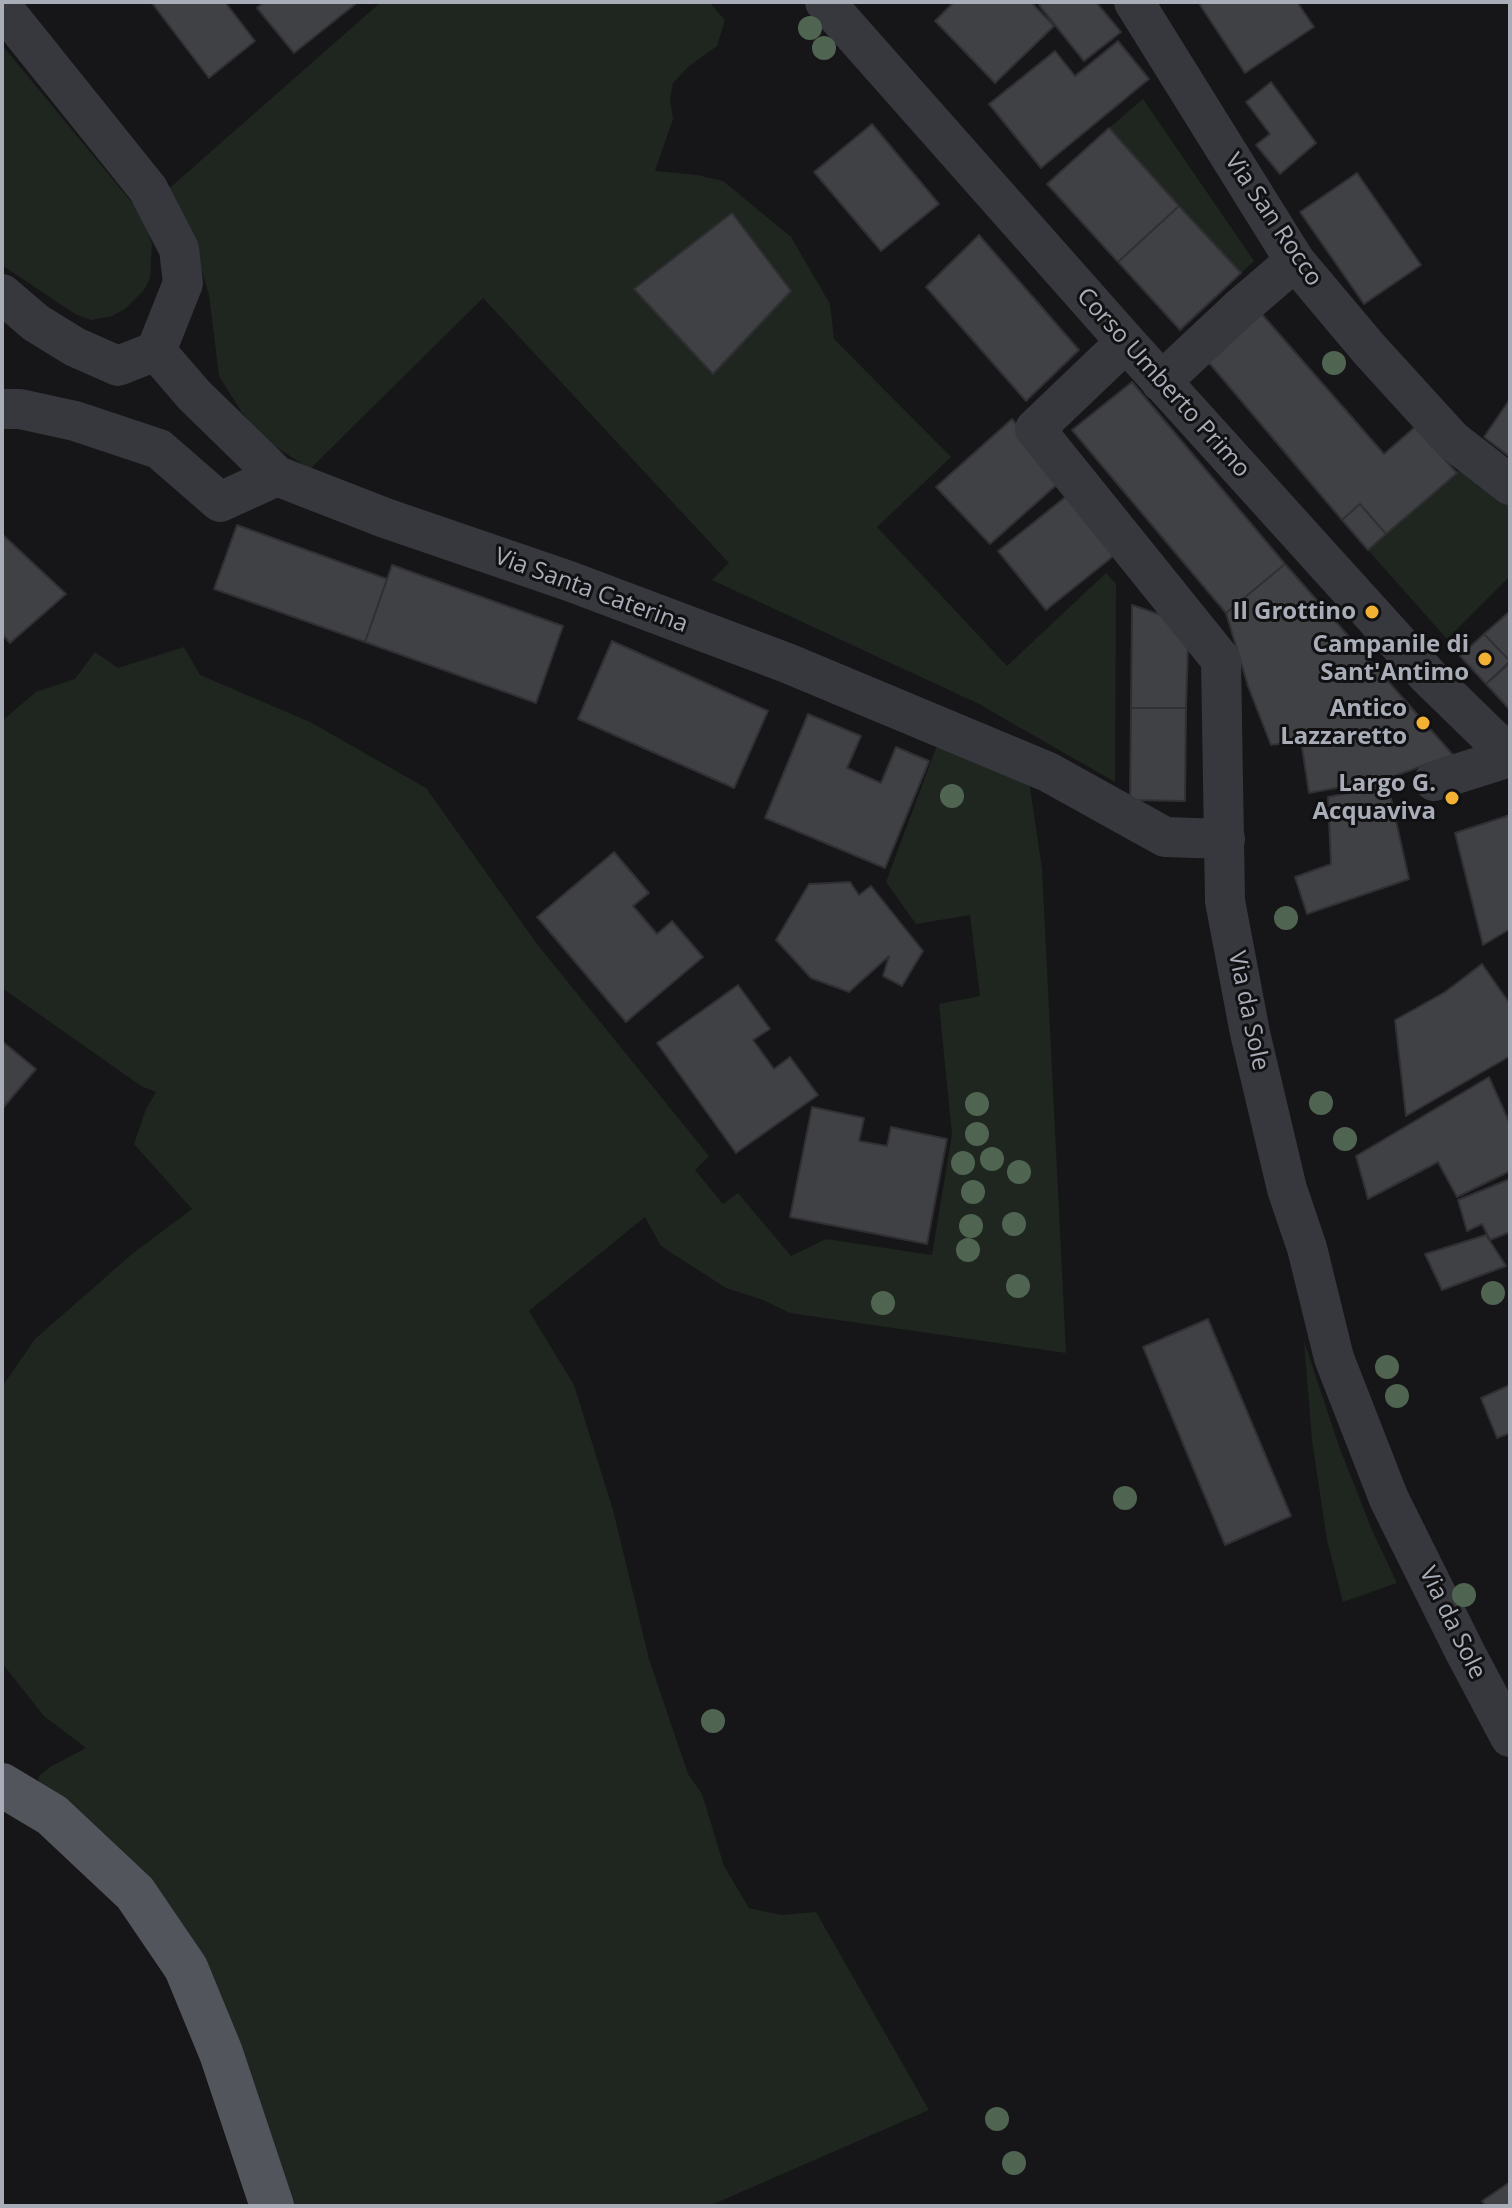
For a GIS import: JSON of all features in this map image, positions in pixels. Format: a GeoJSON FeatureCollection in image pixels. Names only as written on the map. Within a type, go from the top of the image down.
{"type":"FeatureCollection","features":[{"type":"Feature","properties":{"kind":"main road"},"geometry":{"type":"LineString","coordinates":[[2,1785],[52,1815],[135,1893],[186,1968],[221,2053],[272,2206]]}},
{"type":"Feature","properties":{"kind":"street","name":"Corso Umberto Primo"},"geometry":{"type":"LineString","coordinates":[[825,2],[1161,382],[1429,677],[1510,756]]}},
{"type":"Feature","properties":{"kind":"street","name":"Via San Rocco"},"geometry":{"type":"LineString","coordinates":[[1134,2],[1295,261],[1452,440],[1510,485]]}},
{"type":"Feature","properties":{"kind":"street"},"geometry":{"type":"LineString","coordinates":[[2,7],[148,189],[179,249],[183,283],[156,351],[118,366],[75,347],[36,323],[2,294]]}},
{"type":"Feature","properties":{"kind":"street"},"geometry":{"type":"LineString","coordinates":[[1161,382],[1295,261]]}},
{"type":"Feature","properties":{"kind":"street","name":"Via da Sole"},"geometry":{"type":"LineString","coordinates":[[1126,342],[1035,429],[1221,660],[1225,901],[1250,1033],[1287,1189],[1307,1248],[1334,1358],[1389,1499],[1510,1737]]}},
{"type":"Feature","properties":{"kind":"street","name":"Via Santa Caterina"},"geometry":{"type":"LineString","coordinates":[[156,351],[194,395],[277,476],[787,663],[1048,772],[1165,837],[1225,839]]}},
{"type":"Feature","properties":{"kind":"street"},"geometry":{"type":"LineString","coordinates":[[2,409],[20,409],[75,421],[159,449],[220,502],[277,476]]}},
{"type":"Feature","properties":{"kind":"street"},"geometry":{"type":"LineString","coordinates":[[1434,781],[1510,756]]}},
{"type":"Feature","properties":{"kind":"shaded area"},"geometry":{"type":"Polygon","coordinates":[[[381,2],[709,2],[725,20],[717,46],[689,66],[673,83],[670,99],[673,119],[655,171],[723,181],[791,237],[830,304],[834,339],[951,457],[877,527],[1007,666],[1106,573],[1116,584],[1115,782],[977,703],[712,580],[729,563],[483,298],[310,469],[262,438],[219,376],[209,295],[188,224],[164,193],[381,2]]]}},
{"type":"Feature","properties":{"kind":"shaded area"},"geometry":{"type":"Polygon","coordinates":[[[2,45],[139,211],[152,243],[150,278],[144,290],[125,309],[112,316],[91,320],[75,314],[2,265],[2,45]]]}},
{"type":"Feature","properties":{"kind":"shaded area"},"geometry":{"type":"Polygon","coordinates":[[[1143,99],[1254,261],[1241,273],[1109,128],[1143,99]]]}},
{"type":"Feature","properties":{"kind":"shaded area"},"geometry":{"type":"Polygon","coordinates":[[[1465,465],[1510,500],[1510,576],[1447,639],[1368,550],[1465,465]]]}},
{"type":"Feature","properties":{"kind":"shaded area"},"geometry":{"type":"Polygon","coordinates":[[[184,647],[200,675],[310,722],[426,788],[537,944],[709,1156],[695,1170],[723,1204],[738,1193],[791,1256],[826,1239],[932,1255],[952,1134],[939,1004],[980,996],[970,915],[916,924],[886,882],[939,740],[1029,781],[1042,868],[1066,1353],[790,1313],[726,1288],[661,1246],[645,1217],[529,1311],[574,1385],[613,1510],[649,1659],[688,1774],[702,1794],[724,1866],[749,1908],[781,1915],[816,1912],[929,2110],[709,2206],[287,2206],[256,2104],[37,1786],[39,1776],[50,1767],[86,1748],[44,1716],[2,1663],[2,1387],[35,1339],[132,1254],[192,1209],[134,1144],[146,1109],[156,1092],[141,1086],[2,988],[2,721],[36,692],[75,679],[95,652],[118,668],[184,647]]]}},
{"type":"Feature","properties":{"kind":"shaded area"},"geometry":{"type":"Polygon","coordinates":[[[1304,1341],[1340,1449],[1397,1583],[1343,1602],[1327,1540],[1312,1440],[1304,1341]]]}},
{"type":"Feature","properties":{"kind":"building"},"geometry":{"type":"Polygon","coordinates":[[[153,2],[225,2],[255,41],[209,78],[153,2]]]}},
{"type":"Feature","properties":{"kind":"building"},"geometry":{"type":"Polygon","coordinates":[[[264,2],[358,2],[294,53],[257,8],[264,2]]]}},
{"type":"Feature","properties":{"kind":"building"},"geometry":{"type":"Polygon","coordinates":[[[954,2],[1031,2],[1054,26],[995,83],[935,21],[954,2]]]}},
{"type":"Feature","properties":{"kind":"building"},"geometry":{"type":"Polygon","coordinates":[[[1043,2],[1096,2],[1121,32],[1084,61],[1039,5],[1043,2]]]}},
{"type":"Feature","properties":{"kind":"building"},"geometry":{"type":"Polygon","coordinates":[[[1204,2],[1297,2],[1314,27],[1245,73],[1200,5],[1204,2]]]}},
{"type":"Feature","properties":{"kind":"building"},"geometry":{"type":"Polygon","coordinates":[[[1118,41],[1149,79],[1041,168],[989,104],[1055,51],[1075,76],[1118,41]]]}},
{"type":"Feature","properties":{"kind":"building"},"geometry":{"type":"Polygon","coordinates":[[[1271,82],[1316,143],[1280,174],[1256,145],[1270,134],[1246,102],[1271,82]]]}},
{"type":"Feature","properties":{"kind":"building"},"geometry":{"type":"Polygon","coordinates":[[[872,124],[939,204],[881,251],[814,172],[872,124]]]}},
{"type":"Feature","properties":{"kind":"building"},"geometry":{"type":"Polygon","coordinates":[[[1109,128],[1179,206],[1118,262],[1047,184],[1109,128]]]}},
{"type":"Feature","properties":{"kind":"building"},"geometry":{"type":"Polygon","coordinates":[[[1357,173],[1421,265],[1364,304],[1300,212],[1357,173]]]}},
{"type":"Feature","properties":{"kind":"building"},"geometry":{"type":"Polygon","coordinates":[[[1179,206],[1241,273],[1180,330],[1118,262],[1179,206]]]}},
{"type":"Feature","properties":{"kind":"building"},"geometry":{"type":"Polygon","coordinates":[[[732,213],[791,291],[713,374],[634,289],[732,213]]]}},
{"type":"Feature","properties":{"kind":"building"},"geometry":{"type":"Polygon","coordinates":[[[979,235],[1079,350],[1026,401],[926,287],[979,235]]]}},
{"type":"Feature","properties":{"kind":"building"},"geometry":{"type":"Polygon","coordinates":[[[1260,312],[1384,454],[1415,427],[1457,473],[1386,534],[1360,504],[1342,520],[1205,358],[1260,312]]]}},
{"type":"Feature","properties":{"kind":"building"},"geometry":{"type":"Polygon","coordinates":[[[1132,382],[1285,564],[1226,613],[1072,430],[1132,382]]]}},
{"type":"Feature","properties":{"kind":"building"},"geometry":{"type":"Polygon","coordinates":[[[1510,399],[1510,457],[1484,437],[1510,399]]]}},
{"type":"Feature","properties":{"kind":"building"},"geometry":{"type":"Polygon","coordinates":[[[1012,419],[1062,480],[990,544],[936,487],[1012,419]]]}},
{"type":"Feature","properties":{"kind":"building"},"geometry":{"type":"Polygon","coordinates":[[[1068,495],[1116,554],[1046,610],[998,551],[1068,495]]]}},
{"type":"Feature","properties":{"kind":"building"},"geometry":{"type":"Polygon","coordinates":[[[1360,504],[1386,534],[1368,550],[1342,520],[1360,504]]]}},
{"type":"Feature","properties":{"kind":"building"},"geometry":{"type":"Polygon","coordinates":[[[237,525],[387,579],[365,642],[214,589],[237,525]]]}},
{"type":"Feature","properties":{"kind":"building"},"geometry":{"type":"Polygon","coordinates":[[[2,534],[66,594],[10,643],[2,634],[2,534]]]}},
{"type":"Feature","properties":{"kind":"building"},"geometry":{"type":"Polygon","coordinates":[[[1285,564],[1453,755],[1386,779],[1309,793],[1301,741],[1271,745],[1248,686],[1226,613],[1285,564]]]}},
{"type":"Feature","properties":{"kind":"building"},"geometry":{"type":"Polygon","coordinates":[[[392,565],[563,626],[536,703],[365,642],[392,565]]]}},
{"type":"Feature","properties":{"kind":"building"},"geometry":{"type":"Polygon","coordinates":[[[1132,605],[1164,616],[1188,645],[1186,708],[1131,708],[1132,605]]]}},
{"type":"Feature","properties":{"kind":"building"},"geometry":{"type":"Polygon","coordinates":[[[1510,611],[1510,661],[1484,634],[1510,611]]]}},
{"type":"Feature","properties":{"kind":"building","name":"Campanile di Sant'Antimo"},"geometry":{"type":"Polygon","coordinates":[[[1484,634],[1510,661],[1486,684],[1460,656],[1484,634]]]}},
{"type":"Feature","properties":{"kind":"building"},"geometry":{"type":"Polygon","coordinates":[[[612,641],[768,711],[734,788],[578,719],[612,641]]]}},
{"type":"Feature","properties":{"kind":"building"},"geometry":{"type":"Polygon","coordinates":[[[1510,663],[1510,710],[1486,684],[1510,663]]]}},
{"type":"Feature","properties":{"kind":"building"},"geometry":{"type":"Polygon","coordinates":[[[1131,708],[1186,708],[1185,801],[1130,800],[1131,708]]]}},
{"type":"Feature","properties":{"kind":"building"},"geometry":{"type":"Polygon","coordinates":[[[808,714],[861,736],[847,768],[881,783],[896,747],[929,761],[885,868],[765,818],[808,714]]]}},
{"type":"Feature","properties":{"kind":"building"},"geometry":{"type":"Polygon","coordinates":[[[1386,779],[1388,785],[1366,789],[1365,783],[1386,779]]]}},
{"type":"Feature","properties":{"kind":"building"},"geometry":{"type":"Polygon","coordinates":[[[1388,785],[1409,879],[1307,914],[1295,877],[1331,864],[1328,797],[1388,785]]]}},
{"type":"Feature","properties":{"kind":"building"},"geometry":{"type":"Polygon","coordinates":[[[1510,815],[1510,929],[1483,945],[1455,833],[1510,815]]]}},
{"type":"Feature","properties":{"kind":"building"},"geometry":{"type":"Polygon","coordinates":[[[614,852],[649,893],[633,906],[657,934],[672,921],[703,957],[626,1022],[537,917],[614,852]]]}},
{"type":"Feature","properties":{"kind":"building"},"geometry":{"type":"Polygon","coordinates":[[[850,882],[859,895],[871,886],[923,951],[902,986],[883,976],[889,956],[849,992],[811,978],[776,940],[809,884],[850,882]]]}},
{"type":"Feature","properties":{"kind":"building"},"geometry":{"type":"Polygon","coordinates":[[[1482,964],[1510,1004],[1510,1056],[1406,1116],[1395,1020],[1445,992],[1482,964]]]}},
{"type":"Feature","properties":{"kind":"building"},"geometry":{"type":"Polygon","coordinates":[[[738,985],[770,1029],[753,1040],[774,1069],[790,1057],[818,1095],[736,1153],[657,1043],[738,985]]]}},
{"type":"Feature","properties":{"kind":"building"},"geometry":{"type":"Polygon","coordinates":[[[2,1041],[36,1069],[2,1109],[2,1041]]]}},
{"type":"Feature","properties":{"kind":"building"},"geometry":{"type":"Polygon","coordinates":[[[1489,1077],[1510,1124],[1510,1171],[1457,1197],[1438,1162],[1368,1199],[1356,1156],[1489,1077]]]}},
{"type":"Feature","properties":{"kind":"building"},"geometry":{"type":"Polygon","coordinates":[[[812,1107],[864,1118],[859,1141],[887,1146],[891,1127],[947,1139],[927,1244],[790,1217],[812,1107]]]}},
{"type":"Feature","properties":{"kind":"building"},"geometry":{"type":"Polygon","coordinates":[[[1510,1179],[1510,1232],[1490,1240],[1482,1224],[1467,1231],[1458,1200],[1510,1179]]]}},
{"type":"Feature","properties":{"kind":"building"},"geometry":{"type":"Polygon","coordinates":[[[1486,1235],[1506,1266],[1442,1290],[1425,1254],[1486,1235]]]}},
{"type":"Feature","properties":{"kind":"building"},"geometry":{"type":"Polygon","coordinates":[[[1208,1319],[1291,1516],[1225,1545],[1143,1347],[1208,1319]]]}},
{"type":"Feature","properties":{"kind":"building"},"geometry":{"type":"Polygon","coordinates":[[[1510,1385],[1510,1433],[1497,1438],[1481,1398],[1510,1385]]]}},
{"type":"Feature","properties":{"kind":"building"},"geometry":{"type":"Polygon","coordinates":[[[1510,2182],[1510,2206],[1486,2206],[1482,2201],[1510,2182]]]}},
{"type":"Feature","properties":{"kind":"place","name":"Il Grottino"},"geometry":{"type":"Point","coordinates":[1372,612]}},
{"type":"Feature","properties":{"kind":"place","name":"Campanile di Sant'Antimo"},"geometry":{"type":"Point","coordinates":[1485,659]}},
{"type":"Feature","properties":{"kind":"place","name":"Antico Lazzaretto"},"geometry":{"type":"Point","coordinates":[1423,723]}},
{"type":"Feature","properties":{"kind":"place","name":"Largo G. Acquaviva"},"geometry":{"type":"Point","coordinates":[1452,798]}}]}
